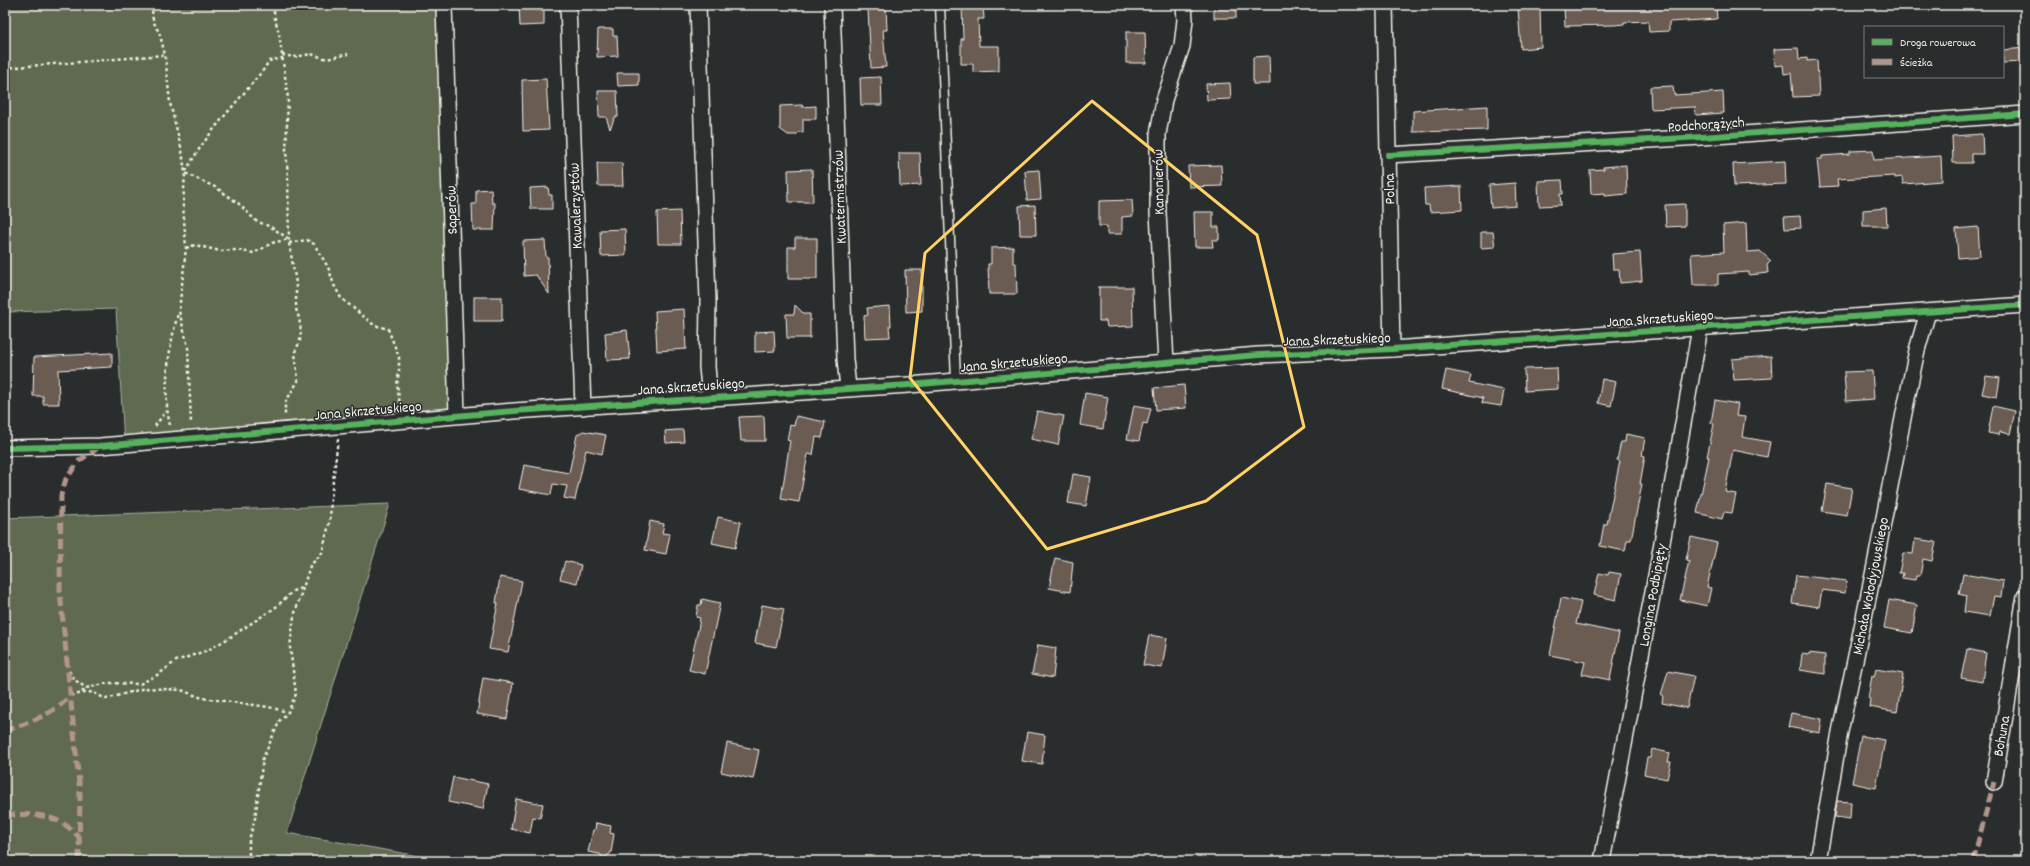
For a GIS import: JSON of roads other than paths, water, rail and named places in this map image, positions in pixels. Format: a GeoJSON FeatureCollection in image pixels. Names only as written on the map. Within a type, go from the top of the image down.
{"type":"FeatureCollection","features":[{"type":"Feature","properties":{"kind":"street","name":"Saperów"},"geometry":{"type":"LineString","coordinates":[[444,5],[457,415]]}},
{"type":"Feature","properties":{"kind":"street","name":"Kawalerzystów"},"geometry":{"type":"LineString","coordinates":[[568,5],[582,407]]}},
{"type":"Feature","properties":{"kind":"street","name":"Jana Skrzetuskiego"},"geometry":{"type":"LineString","coordinates":[[698,5],[708,301],[707,367],[710,397]]}},
{"type":"Feature","properties":{"kind":"street","name":"Kwatermistrzów"},"geometry":{"type":"LineString","coordinates":[[832,5],[845,359],[848,388]]}},
{"type":"Feature","properties":{"kind":"street","name":"Kanonierów"},"geometry":{"type":"LineString","coordinates":[[1166,362],[1158,212],[1158,134],[1164,100],[1182,46],[1185,20],[1184,5]]}},
{"type":"Feature","properties":{"kind":"street","name":"Polna"},"geometry":{"type":"LineString","coordinates":[[1386,5],[1392,350]]}},
{"type":"Feature","properties":{"kind":"street","name":"Podchorążych"},"geometry":{"type":"LineString","coordinates":[[1388,155],[1702,138],[2025,114]]}},
{"type":"Feature","properties":{"kind":"street","name":"Jana Skrzetuskiego"},"geometry":{"type":"LineString","coordinates":[[5,448],[100,446],[457,415],[956,380],[1258,355],[1392,350],[2025,306]]}},
{"type":"Feature","properties":{"kind":"street","name":"Michała Wołodyjowskiego"},"geometry":{"type":"LineString","coordinates":[[1818,861],[1840,732],[1876,565],[1917,350],[1928,312]]}},
{"type":"Feature","properties":{"kind":"street","name":"Longina Podbipięty"},"geometry":{"type":"LineString","coordinates":[[1602,861],[1658,565],[1700,328]]}},
{"type":"Feature","properties":{"kind":"street","name":"Bohuna"},"geometry":{"type":"LineString","coordinates":[[1994,782],[2025,596]]}},
{"type":"Feature","properties":{"kind":"lane"},"geometry":{"type":"LineString","coordinates":[[940,5],[956,380]]}}]}
